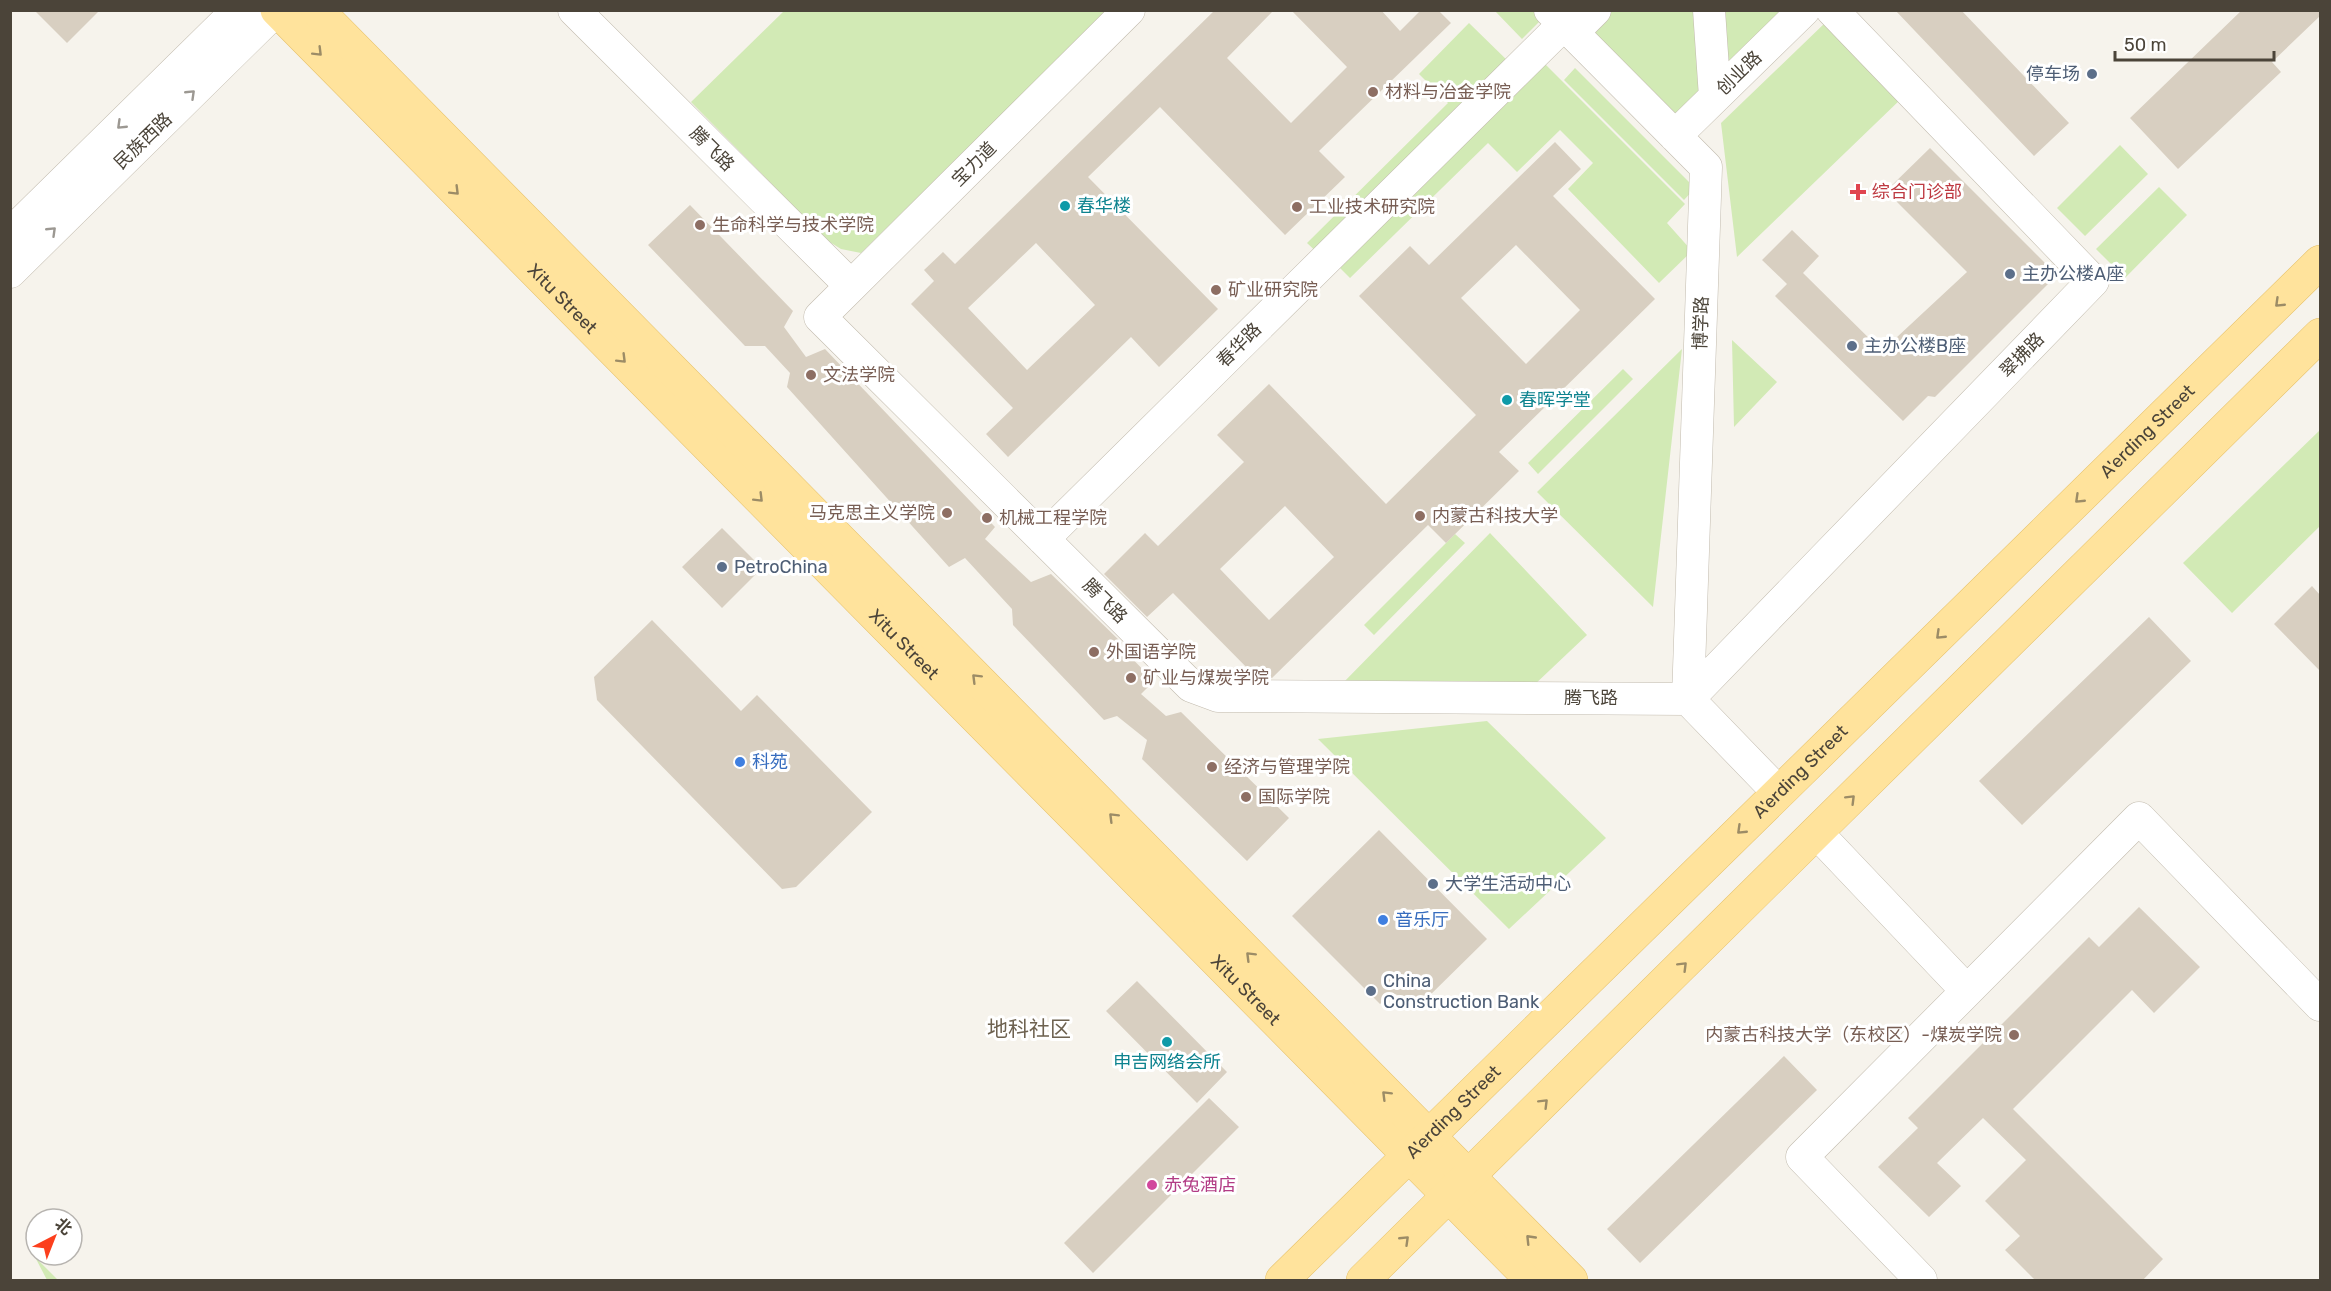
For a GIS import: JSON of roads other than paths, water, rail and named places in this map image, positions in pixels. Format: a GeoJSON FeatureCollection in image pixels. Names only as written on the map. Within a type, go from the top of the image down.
{"type":"FeatureCollection","features":[{"type":"Feature","properties":{"kind":"main road","name":"Xitu Street"},"geometry":{"type":"LineString","coordinates":[[277,10],[1418,1146],[1460,1187],[1571,1281]]}},
{"type":"Feature","properties":{"kind":"main road","name":"Xitu Street"},"geometry":{"type":"LineString","coordinates":[[318,10],[1418,1146]]}},
{"type":"Feature","properties":{"kind":"main road","name":"A'erding Street"},"geometry":{"type":"LineString","coordinates":[[1282,1281],[2320,262]]}},
{"type":"Feature","properties":{"kind":"main road"},"geometry":{"type":"LineString","coordinates":[[1363,1281],[2320,335]]}},
{"type":"Feature","properties":{"kind":"main road","name":"Xitu Street"},"geometry":{"type":"LineString","coordinates":[[1460,1187],[1532,1281]]}},
{"type":"Feature","properties":{"kind":"street","name":"民族西路"},"geometry":{"type":"LineString","coordinates":[[10,234],[238,10]]}},
{"type":"Feature","properties":{"kind":"street","name":"民族西路"},"geometry":{"type":"LineString","coordinates":[[10,272],[277,10]]}},
{"type":"Feature","properties":{"kind":"street","name":"腾飞路"},"geometry":{"type":"LineString","coordinates":[[574,10],[851,286]]}},
{"type":"Feature","properties":{"kind":"street","name":"宝力道"},"geometry":{"type":"LineString","coordinates":[[820,317],[1129,10]]}},
{"type":"Feature","properties":{"kind":"street","name":"春华路"},"geometry":{"type":"LineString","coordinates":[[1042,539],[1562,22],[1595,10]]}},
{"type":"Feature","properties":{"kind":"street"},"geometry":{"type":"LineString","coordinates":[[1709,10],[1715,97]]}},
{"type":"Feature","properties":{"kind":"street","name":"创业路"},"geometry":{"type":"LineString","coordinates":[[1675,136],[1804,10]]}},
{"type":"Feature","properties":{"kind":"street","name":"翠拂路"},"geometry":{"type":"LineString","coordinates":[[1688,699],[2093,281],[1832,10]]}},
{"type":"Feature","properties":{"kind":"street","name":"博学路"},"geometry":{"type":"LineString","coordinates":[[1562,22],[1706,167],[1688,699]]}},
{"type":"Feature","properties":{"kind":"street","name":"腾飞路"},"geometry":{"type":"LineString","coordinates":[[820,317],[1191,686],[1218,696],[1688,699]]}},
{"type":"Feature","properties":{"kind":"street"},"geometry":{"type":"LineString","coordinates":[[1688,699],[1779,793]]}},
{"type":"Feature","properties":{"kind":"street"},"geometry":{"type":"LineString","coordinates":[[1921,1281],[1802,1156],[2139,818],[2320,1005]]}},
{"type":"Feature","properties":{"kind":"street"},"geometry":{"type":"LineString","coordinates":[[1817,833],[1967,991]]}},
{"type":"Feature","properties":{"kind":"place","name":"停车场"},"geometry":{"type":"Point","coordinates":[2092,74]}},
{"type":"Feature","properties":{"kind":"place","name":"材料与冶金学院"},"geometry":{"type":"Point","coordinates":[1373,92]}},
{"type":"Feature","properties":{"kind":"place","name":"综合门诊部"},"geometry":{"type":"Point","coordinates":[1858,192]}},
{"type":"Feature","properties":{"kind":"place","name":"春华楼"},"geometry":{"type":"Point","coordinates":[1065,206]}},
{"type":"Feature","properties":{"kind":"place","name":"工业技术研究院"},"geometry":{"type":"Point","coordinates":[1297,207]}},
{"type":"Feature","properties":{"kind":"place","name":"生命科学与技术学院"},"geometry":{"type":"Point","coordinates":[700,225]}},
{"type":"Feature","properties":{"kind":"place","name":"主办公楼A座"},"geometry":{"type":"Point","coordinates":[2010,274]}},
{"type":"Feature","properties":{"kind":"place","name":"矿业研究院"},"geometry":{"type":"Point","coordinates":[1216,290]}},
{"type":"Feature","properties":{"kind":"place","name":"主办公楼B座"},"geometry":{"type":"Point","coordinates":[1852,346]}},
{"type":"Feature","properties":{"kind":"place","name":"文法学院"},"geometry":{"type":"Point","coordinates":[811,375]}},
{"type":"Feature","properties":{"kind":"place","name":"春晖学堂"},"geometry":{"type":"Point","coordinates":[1507,400]}},
{"type":"Feature","properties":{"kind":"place","name":"马克思主义学院"},"geometry":{"type":"Point","coordinates":[947,513]}},
{"type":"Feature","properties":{"kind":"place","name":"内蒙古科技大学"},"geometry":{"type":"Point","coordinates":[1420,516]}},
{"type":"Feature","properties":{"kind":"place","name":"机械工程学院"},"geometry":{"type":"Point","coordinates":[987,518]}},
{"type":"Feature","properties":{"kind":"place","name":"PetroChina"},"geometry":{"type":"Point","coordinates":[722,567]}},
{"type":"Feature","properties":{"kind":"place","name":"外国语学院"},"geometry":{"type":"Point","coordinates":[1094,652]}},
{"type":"Feature","properties":{"kind":"place","name":"矿业与煤炭学院"},"geometry":{"type":"Point","coordinates":[1131,678]}},
{"type":"Feature","properties":{"kind":"place","name":"科苑"},"geometry":{"type":"Point","coordinates":[740,762]}},
{"type":"Feature","properties":{"kind":"place","name":"经济与管理学院"},"geometry":{"type":"Point","coordinates":[1212,767]}},
{"type":"Feature","properties":{"kind":"place","name":"国际学院"},"geometry":{"type":"Point","coordinates":[1246,797]}},
{"type":"Feature","properties":{"kind":"place","name":"大学生活动中心"},"geometry":{"type":"Point","coordinates":[1433,884]}},
{"type":"Feature","properties":{"kind":"place","name":"音乐厅"},"geometry":{"type":"Point","coordinates":[1383,920]}},
{"type":"Feature","properties":{"kind":"place","name":"China Construction Bank"},"geometry":{"type":"Point","coordinates":[1371,991]}},
{"type":"Feature","properties":{"kind":"place","name":"内蒙古科技大学（东校区）-煤炭学院"},"geometry":{"type":"Point","coordinates":[2014,1035]}},
{"type":"Feature","properties":{"kind":"place","name":"申吉网络会所"},"geometry":{"type":"Point","coordinates":[1167,1042]}},
{"type":"Feature","properties":{"kind":"place","name":"赤兔酒店"},"geometry":{"type":"Point","coordinates":[1152,1185]}},
{"type":"Feature","properties":{"kind":"district","name":"地科社区"},"geometry":{"type":"Point","coordinates":[1029,1028]}}]}
